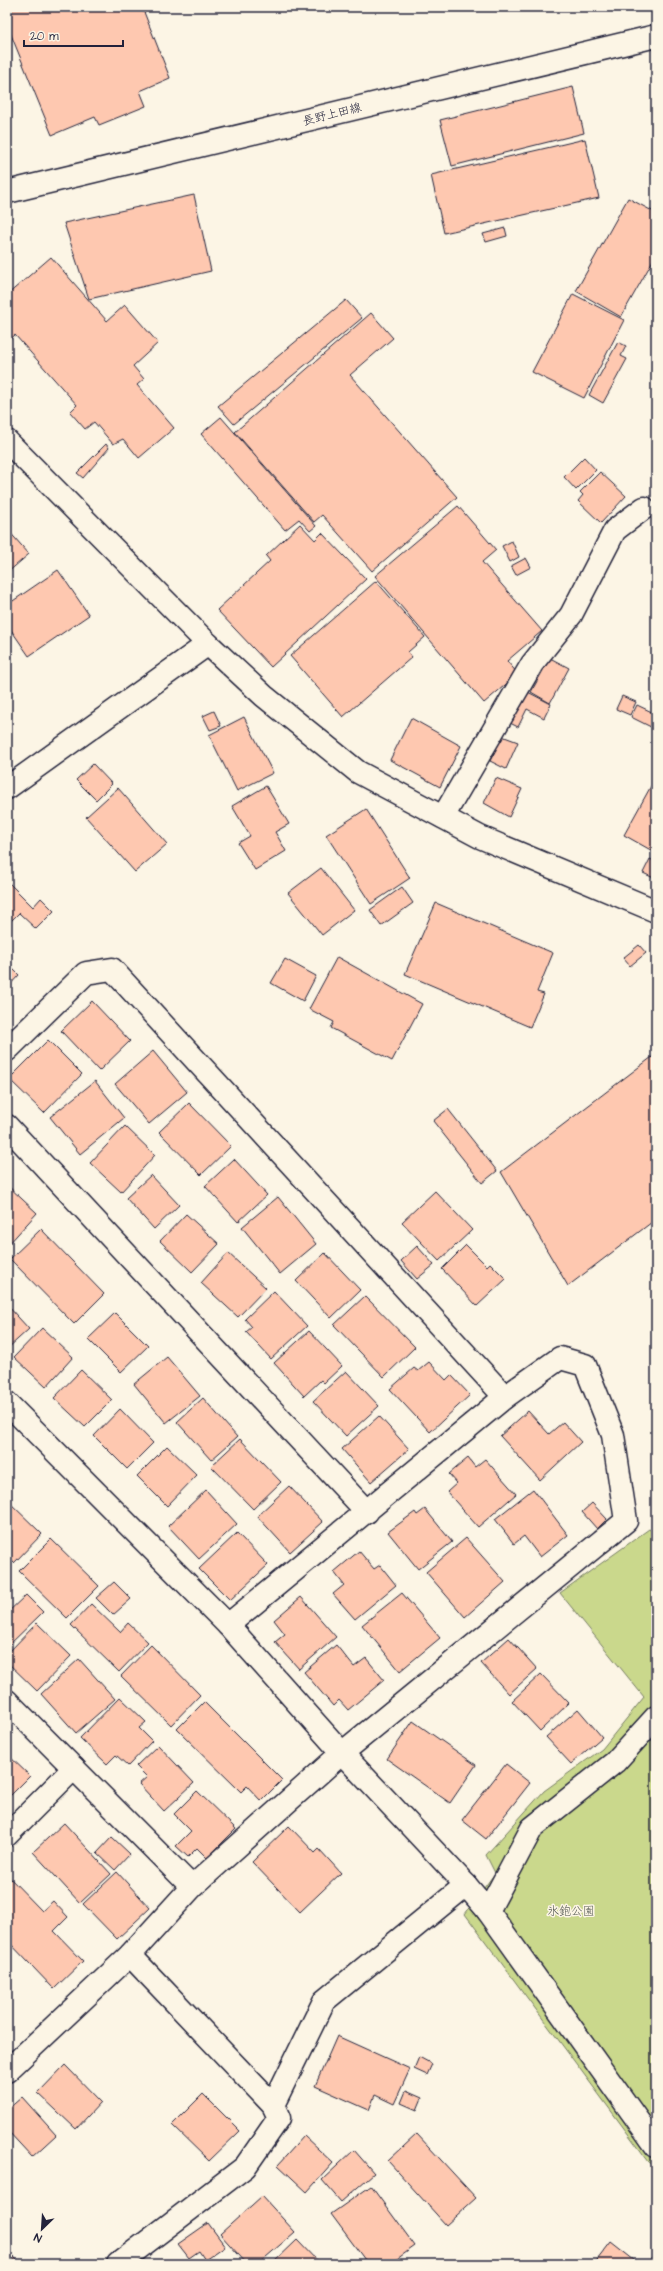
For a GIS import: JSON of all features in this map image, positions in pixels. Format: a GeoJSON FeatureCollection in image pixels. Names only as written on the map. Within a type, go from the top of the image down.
{"type":"FeatureCollection","features":[{"type":"Feature","properties":{"kind":"street","name":"長野上田線"},"geometry":{"type":"LineString","coordinates":[[7,192],[656,36]]}},
{"type":"Feature","properties":{"kind":"street"},"geometry":{"type":"LineString","coordinates":[[7,441],[208,644],[264,696],[358,772],[480,837],[656,911]]}},
{"type":"Feature","properties":{"kind":"street"},"geometry":{"type":"LineString","coordinates":[[443,817],[532,664],[571,615],[615,530],[644,508]]}},
{"type":"Feature","properties":{"kind":"street"},"geometry":{"type":"LineString","coordinates":[[9,783],[208,644]]}},
{"type":"Feature","properties":{"kind":"street"},"geometry":{"type":"LineString","coordinates":[[7,1050],[86,973],[112,969],[505,1397]]}},
{"type":"Feature","properties":{"kind":"street"},"geometry":{"type":"LineString","coordinates":[[7,1126],[367,1512]]}},
{"type":"Feature","properties":{"kind":"street"},"geometry":{"type":"LineString","coordinates":[[7,2071],[130,1955],[192,1887],[342,1753],[626,1521],[613,1435],[585,1365],[560,1358],[505,1397],[228,1625]]}},
{"type":"Feature","properties":{"kind":"street"},"geometry":{"type":"LineString","coordinates":[[7,1403],[228,1625],[342,1753],[466,1884],[488,1911],[656,2146]]}},
{"type":"Feature","properties":{"kind":"street"},"geometry":{"type":"LineString","coordinates":[[7,1701],[192,1887]]}},
{"type":"Feature","properties":{"kind":"street"},"geometry":{"type":"LineString","coordinates":[[488,1911],[532,1828],[615,1762],[656,1717]]}},
{"type":"Feature","properties":{"kind":"street"},"geometry":{"type":"LineString","coordinates":[[7,1834],[74,1768]]}},
{"type":"Feature","properties":{"kind":"street"},"geometry":{"type":"LineString","coordinates":[[273,2105],[324,2001],[466,1884]]}},
{"type":"Feature","properties":{"kind":"street"},"geometry":{"type":"LineString","coordinates":[[118,2264],[245,2167],[279,2118],[273,2105],[130,1955]]}},
{"type":"Feature","properties":{"kind":"green space","name":"氷鉋公園"},"geometry":{"type":"Polygon","coordinates":[[[649,1529],[656,1533],[656,2167],[649,2162],[465,1914],[495,1873],[486,1855],[544,1791],[602,1749],[644,1697],[560,1593],[649,1529]]]}},
{"type":"Feature","properties":{"kind":"building"},"geometry":{"type":"Polygon","coordinates":[[[7,7],[142,7],[170,78],[140,91],[146,106],[99,125],[95,117],[52,135],[7,25],[7,7]]]}},
{"type":"Feature","properties":{"kind":"building"},"geometry":{"type":"Polygon","coordinates":[[[573,87],[584,133],[452,166],[440,120],[573,87]]]}},
{"type":"Feature","properties":{"kind":"building"},"geometry":{"type":"Polygon","coordinates":[[[585,139],[599,198],[444,233],[431,175],[585,139]]]}},
{"type":"Feature","properties":{"kind":"building"},"geometry":{"type":"Polygon","coordinates":[[[194,195],[211,271],[89,299],[64,223],[194,195]]]}},
{"type":"Feature","properties":{"kind":"building"},"geometry":{"type":"Polygon","coordinates":[[[628,198],[656,213],[656,255],[621,317],[576,291],[628,198]]]}},
{"type":"Feature","properties":{"kind":"building"},"geometry":{"type":"Polygon","coordinates":[[[505,228],[507,236],[486,242],[483,234],[505,228]]]}},
{"type":"Feature","properties":{"kind":"building"},"geometry":{"type":"Polygon","coordinates":[[[51,257],[107,321],[125,305],[158,343],[133,366],[144,379],[137,385],[174,428],[139,458],[123,439],[113,444],[94,422],[85,429],[70,412],[77,405],[15,335],[9,340],[7,337],[7,295],[51,257]]]}},
{"type":"Feature","properties":{"kind":"building"},"geometry":{"type":"Polygon","coordinates":[[[573,294],[624,320],[584,398],[532,372],[573,294]]]}},
{"type":"Feature","properties":{"kind":"building"},"geometry":{"type":"Polygon","coordinates":[[[346,300],[362,318],[234,424],[218,406],[346,300]]]}},
{"type":"Feature","properties":{"kind":"building"},"geometry":{"type":"Polygon","coordinates":[[[371,313],[393,338],[350,375],[457,497],[372,571],[322,515],[314,522],[235,432],[371,313]]]}},
{"type":"Feature","properties":{"kind":"building"},"geometry":{"type":"Polygon","coordinates":[[[618,342],[626,346],[621,356],[627,359],[603,403],[589,395],[618,342]]]}},
{"type":"Feature","properties":{"kind":"building"},"geometry":{"type":"Polygon","coordinates":[[[221,417],[316,526],[310,531],[299,519],[285,530],[201,434],[221,417]]]}},
{"type":"Feature","properties":{"kind":"building"},"geometry":{"type":"Polygon","coordinates":[[[106,444],[109,448],[83,478],[77,473],[106,444]]]}},
{"type":"Feature","properties":{"kind":"building"},"geometry":{"type":"Polygon","coordinates":[[[584,457],[596,470],[576,490],[564,477],[584,457]]]}},
{"type":"Feature","properties":{"kind":"building"},"geometry":{"type":"Polygon","coordinates":[[[600,472],[626,496],[601,523],[578,501],[583,495],[580,492],[600,472]]]}},
{"type":"Feature","properties":{"kind":"building"},"geometry":{"type":"Polygon","coordinates":[[[458,506],[496,550],[482,562],[542,631],[507,661],[518,674],[484,703],[375,576],[458,506]]]}},
{"type":"Feature","properties":{"kind":"building"},"geometry":{"type":"Polygon","coordinates":[[[300,524],[315,540],[322,533],[366,579],[271,667],[217,610],[270,561],[266,556],[300,524]]]}},
{"type":"Feature","properties":{"kind":"building"},"geometry":{"type":"Polygon","coordinates":[[[7,529],[29,554],[7,573],[7,529]]]}},
{"type":"Feature","properties":{"kind":"building"},"geometry":{"type":"Polygon","coordinates":[[[512,541],[519,557],[510,562],[502,546],[512,541]]]}},
{"type":"Feature","properties":{"kind":"building"},"geometry":{"type":"Polygon","coordinates":[[[526,558],[531,567],[516,575],[511,566],[526,558]]]}},
{"type":"Feature","properties":{"kind":"building"},"geometry":{"type":"Polygon","coordinates":[[[58,570],[89,615],[29,656],[7,624],[7,605],[58,570]]]}},
{"type":"Feature","properties":{"kind":"building"},"geometry":{"type":"Polygon","coordinates":[[[376,581],[425,637],[408,652],[412,657],[343,717],[290,656],[376,581]]]}},
{"type":"Feature","properties":{"kind":"building"},"geometry":{"type":"Polygon","coordinates":[[[550,658],[569,668],[550,703],[531,692],[550,658]]]}},
{"type":"Feature","properties":{"kind":"building"},"geometry":{"type":"Polygon","coordinates":[[[526,691],[551,704],[544,718],[527,709],[518,727],[510,723],[526,691]]]}},
{"type":"Feature","properties":{"kind":"building"},"geometry":{"type":"Polygon","coordinates":[[[622,696],[636,702],[630,715],[616,709],[622,696]]]}},
{"type":"Feature","properties":{"kind":"building"},"geometry":{"type":"Polygon","coordinates":[[[637,705],[656,714],[655,729],[631,717],[637,705]]]}},
{"type":"Feature","properties":{"kind":"building"},"geometry":{"type":"Polygon","coordinates":[[[214,711],[221,726],[210,730],[203,716],[214,711]]]}},
{"type":"Feature","properties":{"kind":"building"},"geometry":{"type":"Polygon","coordinates":[[[244,717],[273,773],[237,791],[209,735],[244,717]]]}},
{"type":"Feature","properties":{"kind":"building"},"geometry":{"type":"Polygon","coordinates":[[[411,718],[461,746],[440,787],[390,760],[411,718]]]}},
{"type":"Feature","properties":{"kind":"building"},"geometry":{"type":"Polygon","coordinates":[[[502,736],[518,742],[506,769],[490,761],[502,736]]]}},
{"type":"Feature","properties":{"kind":"building"},"geometry":{"type":"Polygon","coordinates":[[[93,764],[112,784],[96,800],[76,780],[93,764]]]}},
{"type":"Feature","properties":{"kind":"building"},"geometry":{"type":"Polygon","coordinates":[[[656,777],[656,853],[624,835],[656,777]]]}},
{"type":"Feature","properties":{"kind":"building"},"geometry":{"type":"Polygon","coordinates":[[[496,778],[522,789],[509,817],[484,803],[496,778]]]}},
{"type":"Feature","properties":{"kind":"building"},"geometry":{"type":"Polygon","coordinates":[[[266,786],[289,824],[275,832],[286,851],[255,870],[238,843],[250,836],[232,806],[266,786]]]}},
{"type":"Feature","properties":{"kind":"building"},"geometry":{"type":"Polygon","coordinates":[[[118,788],[167,844],[135,872],[86,817],[118,788]]]}},
{"type":"Feature","properties":{"kind":"building"},"geometry":{"type":"Polygon","coordinates":[[[366,809],[410,878],[371,904],[326,835],[366,809]]]}},
{"type":"Feature","properties":{"kind":"building"},"geometry":{"type":"Polygon","coordinates":[[[650,859],[656,862],[656,879],[643,873],[650,859]]]}},
{"type":"Feature","properties":{"kind":"building"},"geometry":{"type":"Polygon","coordinates":[[[321,868],[354,910],[322,935],[288,893],[321,868]]]}},
{"type":"Feature","properties":{"kind":"building"},"geometry":{"type":"Polygon","coordinates":[[[7,881],[33,907],[41,898],[54,911],[36,929],[19,913],[7,925],[7,881]]]}},
{"type":"Feature","properties":{"kind":"building"},"geometry":{"type":"Polygon","coordinates":[[[402,887],[413,903],[381,926],[370,910],[402,887]]]}},
{"type":"Feature","properties":{"kind":"building"},"geometry":{"type":"Polygon","coordinates":[[[436,903],[553,953],[537,992],[544,994],[530,1027],[405,974],[436,903]]]}},
{"type":"Feature","properties":{"kind":"building"},"geometry":{"type":"Polygon","coordinates":[[[639,945],[646,953],[630,966],[623,958],[639,945]]]}},
{"type":"Feature","properties":{"kind":"building"},"geometry":{"type":"Polygon","coordinates":[[[337,957],[422,1004],[392,1061],[331,1028],[334,1022],[309,1009],[337,957]]]}},
{"type":"Feature","properties":{"kind":"building"},"geometry":{"type":"Polygon","coordinates":[[[285,959],[316,976],[303,1001],[271,983],[285,959]]]}},
{"type":"Feature","properties":{"kind":"building"},"geometry":{"type":"Polygon","coordinates":[[[7,963],[19,975],[7,988],[7,963]]]}},
{"type":"Feature","properties":{"kind":"building"},"geometry":{"type":"Polygon","coordinates":[[[92,1001],[130,1041],[99,1071],[61,1031],[92,1001]]]}},
{"type":"Feature","properties":{"kind":"building"},"geometry":{"type":"Polygon","coordinates":[[[48,1040],[82,1074],[44,1113],[9,1079],[48,1040]]]}},
{"type":"Feature","properties":{"kind":"building"},"geometry":{"type":"Polygon","coordinates":[[[153,1051],[187,1092],[149,1124],[115,1084],[153,1051]]]}},
{"type":"Feature","properties":{"kind":"building"},"geometry":{"type":"Polygon","coordinates":[[[656,1054],[656,1219],[568,1286],[501,1172],[656,1054]]]}},
{"type":"Feature","properties":{"kind":"building"},"geometry":{"type":"Polygon","coordinates":[[[95,1081],[124,1118],[80,1154],[50,1117],[95,1081]]]}},
{"type":"Feature","properties":{"kind":"building"},"geometry":{"type":"Polygon","coordinates":[[[189,1103],[231,1146],[201,1175],[159,1132],[189,1103]]]}},
{"type":"Feature","properties":{"kind":"building"},"geometry":{"type":"Polygon","coordinates":[[[448,1109],[497,1171],[482,1183],[433,1121],[448,1109]]]}},
{"type":"Feature","properties":{"kind":"building"},"geometry":{"type":"Polygon","coordinates":[[[125,1126],[155,1155],[121,1192],[90,1163],[125,1126]]]}},
{"type":"Feature","properties":{"kind":"building"},"geometry":{"type":"Polygon","coordinates":[[[234,1159],[267,1195],[238,1222],[205,1186],[234,1159]]]}},
{"type":"Feature","properties":{"kind":"building"},"geometry":{"type":"Polygon","coordinates":[[[151,1175],[179,1205],[154,1229],[126,1198],[151,1175]]]}},
{"type":"Feature","properties":{"kind":"building"},"geometry":{"type":"Polygon","coordinates":[[[7,1185],[37,1213],[7,1246],[7,1185]]]}},
{"type":"Feature","properties":{"kind":"building"},"geometry":{"type":"Polygon","coordinates":[[[435,1191],[472,1230],[439,1261],[402,1222],[435,1191]]]}},
{"type":"Feature","properties":{"kind":"building"},"geometry":{"type":"Polygon","coordinates":[[[278,1197],[316,1244],[280,1274],[242,1227],[278,1197]]]}},
{"type":"Feature","properties":{"kind":"building"},"geometry":{"type":"Polygon","coordinates":[[[186,1214],[219,1244],[192,1272],[160,1241],[186,1214]]]}},
{"type":"Feature","properties":{"kind":"building"},"geometry":{"type":"Polygon","coordinates":[[[41,1229],[104,1294],[74,1324],[10,1259],[41,1229]]]}},
{"type":"Feature","properties":{"kind":"building"},"geometry":{"type":"Polygon","coordinates":[[[466,1245],[487,1266],[490,1263],[506,1279],[477,1306],[442,1269],[466,1245]]]}},
{"type":"Feature","properties":{"kind":"building"},"geometry":{"type":"Polygon","coordinates":[[[417,1246],[434,1265],[417,1279],[401,1261],[417,1246]]]}},
{"type":"Feature","properties":{"kind":"building"},"geometry":{"type":"Polygon","coordinates":[[[228,1253],[266,1288],[238,1317],[201,1283],[228,1253]]]}},
{"type":"Feature","properties":{"kind":"building"},"geometry":{"type":"Polygon","coordinates":[[[325,1253],[360,1290],[331,1318],[296,1281],[325,1253]]]}},
{"type":"Feature","properties":{"kind":"building"},"geometry":{"type":"Polygon","coordinates":[[[274,1291],[307,1326],[271,1359],[246,1332],[252,1327],[245,1319],[274,1291]]]}},
{"type":"Feature","properties":{"kind":"building"},"geometry":{"type":"Polygon","coordinates":[[[365,1296],[415,1347],[384,1377],[334,1325],[365,1296]]]}},
{"type":"Feature","properties":{"kind":"building"},"geometry":{"type":"Polygon","coordinates":[[[7,1305],[29,1329],[7,1349],[7,1305]]]}},
{"type":"Feature","properties":{"kind":"building"},"geometry":{"type":"Polygon","coordinates":[[[115,1313],[148,1346],[121,1372],[88,1339],[115,1313]]]}},
{"type":"Feature","properties":{"kind":"building"},"geometry":{"type":"Polygon","coordinates":[[[42,1328],[73,1357],[46,1387],[14,1357],[42,1328]]]}},
{"type":"Feature","properties":{"kind":"building"},"geometry":{"type":"Polygon","coordinates":[[[309,1331],[342,1366],[324,1383],[321,1380],[304,1396],[274,1363],[309,1331]]]}},
{"type":"Feature","properties":{"kind":"building"},"geometry":{"type":"Polygon","coordinates":[[[167,1357],[200,1396],[166,1423],[134,1384],[167,1357]]]}},
{"type":"Feature","properties":{"kind":"building"},"geometry":{"type":"Polygon","coordinates":[[[429,1362],[446,1380],[451,1375],[470,1395],[430,1432],[390,1389],[414,1368],[418,1371],[429,1362]]]}},
{"type":"Feature","properties":{"kind":"building"},"geometry":{"type":"Polygon","coordinates":[[[81,1370],[112,1400],[85,1427],[54,1398],[81,1370]]]}},
{"type":"Feature","properties":{"kind":"building"},"geometry":{"type":"Polygon","coordinates":[[[346,1371],[379,1406],[346,1436],[313,1401],[346,1371]]]}},
{"type":"Feature","properties":{"kind":"building"},"geometry":{"type":"Polygon","coordinates":[[[203,1398],[237,1437],[211,1460],[177,1422],[203,1398]]]}},
{"type":"Feature","properties":{"kind":"building"},"geometry":{"type":"Polygon","coordinates":[[[120,1409],[153,1443],[127,1469],[94,1436],[120,1409]]]}},
{"type":"Feature","properties":{"kind":"building"},"geometry":{"type":"Polygon","coordinates":[[[528,1411],[549,1434],[563,1422],[581,1442],[540,1480],[500,1436],[528,1411]]]}},
{"type":"Feature","properties":{"kind":"building"},"geometry":{"type":"Polygon","coordinates":[[[379,1416],[409,1449],[371,1482],[342,1449],[379,1416]]]}},
{"type":"Feature","properties":{"kind":"building"},"geometry":{"type":"Polygon","coordinates":[[[240,1439],[281,1482],[253,1509],[211,1466],[240,1439]]]}},
{"type":"Feature","properties":{"kind":"building"},"geometry":{"type":"Polygon","coordinates":[[[167,1446],[197,1475],[167,1506],[137,1476],[167,1446]]]}},
{"type":"Feature","properties":{"kind":"building"},"geometry":{"type":"Polygon","coordinates":[[[468,1458],[475,1467],[485,1459],[516,1494],[478,1527],[447,1492],[457,1483],[449,1474],[468,1458]]]}},
{"type":"Feature","properties":{"kind":"building"},"geometry":{"type":"Polygon","coordinates":[[[289,1486],[323,1522],[290,1552],[257,1516],[289,1486]]]}},
{"type":"Feature","properties":{"kind":"building"},"geometry":{"type":"Polygon","coordinates":[[[533,1489],[568,1535],[540,1557],[524,1536],[514,1544],[495,1519],[533,1489]]]}},
{"type":"Feature","properties":{"kind":"building"},"geometry":{"type":"Polygon","coordinates":[[[206,1490],[237,1524],[199,1559],[168,1526],[206,1490]]]}},
{"type":"Feature","properties":{"kind":"building"},"geometry":{"type":"Polygon","coordinates":[[[7,1500],[42,1534],[14,1563],[7,1556],[7,1500]]]}},
{"type":"Feature","properties":{"kind":"building"},"geometry":{"type":"Polygon","coordinates":[[[592,1503],[607,1519],[597,1529],[582,1512],[592,1503]]]}},
{"type":"Feature","properties":{"kind":"building"},"geometry":{"type":"Polygon","coordinates":[[[425,1509],[452,1542],[418,1569],[388,1532],[415,1512],[417,1515],[425,1509]]]}},
{"type":"Feature","properties":{"kind":"building"},"geometry":{"type":"Polygon","coordinates":[[[237,1533],[268,1565],[230,1600],[199,1569],[237,1533]]]}},
{"type":"Feature","properties":{"kind":"building"},"geometry":{"type":"Polygon","coordinates":[[[466,1538],[505,1582],[465,1617],[426,1572],[466,1538]]]}},
{"type":"Feature","properties":{"kind":"building"},"geometry":{"type":"Polygon","coordinates":[[[51,1539],[99,1586],[67,1618],[19,1571],[51,1539]]]}},
{"type":"Feature","properties":{"kind":"building"},"geometry":{"type":"Polygon","coordinates":[[[359,1551],[374,1569],[380,1565],[396,1585],[355,1619],[333,1594],[344,1585],[334,1572],[359,1551]]]}},
{"type":"Feature","properties":{"kind":"building"},"geometry":{"type":"Polygon","coordinates":[[[114,1582],[131,1599],[113,1615],[96,1598],[114,1582]]]}},
{"type":"Feature","properties":{"kind":"building"},"geometry":{"type":"Polygon","coordinates":[[[402,1593],[440,1638],[400,1671],[362,1625],[402,1593]]]}},
{"type":"Feature","properties":{"kind":"building"},"geometry":{"type":"Polygon","coordinates":[[[26,1595],[43,1612],[7,1647],[7,1613],[26,1595]]]}},
{"type":"Feature","properties":{"kind":"building"},"geometry":{"type":"Polygon","coordinates":[[[301,1597],[336,1637],[299,1669],[275,1642],[285,1634],[274,1620],[301,1597]]]}},
{"type":"Feature","properties":{"kind":"building"},"geometry":{"type":"Polygon","coordinates":[[[91,1604],[120,1632],[128,1623],[148,1642],[119,1672],[71,1625],[91,1604]]]}},
{"type":"Feature","properties":{"kind":"building"},"geometry":{"type":"Polygon","coordinates":[[[37,1623],[71,1656],[37,1691],[7,1662],[7,1654],[37,1623]]]}},
{"type":"Feature","properties":{"kind":"building"},"geometry":{"type":"Polygon","coordinates":[[[509,1638],[537,1669],[509,1694],[481,1663],[509,1638]]]}},
{"type":"Feature","properties":{"kind":"building"},"geometry":{"type":"Polygon","coordinates":[[[151,1645],[200,1695],[171,1725],[121,1676],[151,1645]]]}},
{"type":"Feature","properties":{"kind":"building"},"geometry":{"type":"Polygon","coordinates":[[[336,1645],[354,1667],[366,1658],[384,1680],[348,1710],[339,1700],[333,1706],[304,1672],[336,1645]]]}},
{"type":"Feature","properties":{"kind":"building"},"geometry":{"type":"Polygon","coordinates":[[[79,1659],[115,1699],[76,1733],[41,1694],[79,1659]]]}},
{"type":"Feature","properties":{"kind":"building"},"geometry":{"type":"Polygon","coordinates":[[[541,1674],[569,1703],[540,1731],[512,1701],[541,1674]]]}},
{"type":"Feature","properties":{"kind":"building"},"geometry":{"type":"Polygon","coordinates":[[[120,1697],[146,1722],[139,1728],[152,1741],[128,1766],[116,1755],[107,1764],[80,1738],[120,1697]]]}},
{"type":"Feature","properties":{"kind":"building"},"geometry":{"type":"Polygon","coordinates":[[[204,1702],[282,1780],[261,1801],[247,1786],[241,1792],[177,1729],[204,1702]]]}},
{"type":"Feature","properties":{"kind":"building"},"geometry":{"type":"Polygon","coordinates":[[[578,1709],[602,1737],[571,1764],[546,1737],[578,1709]]]}},
{"type":"Feature","properties":{"kind":"building"},"geometry":{"type":"Polygon","coordinates":[[[413,1721],[476,1765],[450,1803],[387,1759],[413,1721]]]}},
{"type":"Feature","properties":{"kind":"building"},"geometry":{"type":"Polygon","coordinates":[[[158,1745],[194,1783],[164,1811],[139,1784],[147,1777],[136,1766],[158,1745]]]}},
{"type":"Feature","properties":{"kind":"building"},"geometry":{"type":"Polygon","coordinates":[[[7,1754],[30,1776],[7,1799],[7,1754]]]}},
{"type":"Feature","properties":{"kind":"building"},"geometry":{"type":"Polygon","coordinates":[[[506,1764],[530,1783],[486,1839],[462,1820],[506,1764]]]}},
{"type":"Feature","properties":{"kind":"building"},"geometry":{"type":"Polygon","coordinates":[[[197,1791],[236,1829],[207,1858],[197,1848],[188,1857],[176,1846],[191,1831],[174,1814],[197,1791]]]}},
{"type":"Feature","properties":{"kind":"building"},"geometry":{"type":"Polygon","coordinates":[[[64,1823],[111,1874],[80,1903],[33,1852],[64,1823]]]}},
{"type":"Feature","properties":{"kind":"building"},"geometry":{"type":"Polygon","coordinates":[[[289,1826],[315,1853],[319,1849],[341,1873],[300,1912],[252,1862],[289,1826]]]}},
{"type":"Feature","properties":{"kind":"building"},"geometry":{"type":"Polygon","coordinates":[[[112,1837],[130,1854],[115,1870],[97,1853],[112,1837]]]}},
{"type":"Feature","properties":{"kind":"building"},"geometry":{"type":"Polygon","coordinates":[[[117,1872],[150,1908],[117,1939],[83,1904],[117,1872]]]}},
{"type":"Feature","properties":{"kind":"building"},"geometry":{"type":"Polygon","coordinates":[[[7,1875],[42,1911],[53,1901],[68,1917],[54,1931],[83,1961],[54,1989],[7,1940],[7,1875]]]}},
{"type":"Feature","properties":{"kind":"building"},"geometry":{"type":"Polygon","coordinates":[[[337,2036],[410,2069],[394,2104],[375,2095],[369,2110],[315,2086],[337,2036]]]}},
{"type":"Feature","properties":{"kind":"building"},"geometry":{"type":"Polygon","coordinates":[[[419,2057],[432,2064],[427,2075],[414,2069],[419,2057]]]}},
{"type":"Feature","properties":{"kind":"building"},"geometry":{"type":"Polygon","coordinates":[[[65,2065],[101,2102],[76,2129],[38,2093],[65,2065]]]}},
{"type":"Feature","properties":{"kind":"building"},"geometry":{"type":"Polygon","coordinates":[[[406,2091],[422,2098],[417,2110],[401,2103],[406,2091]]]}},
{"type":"Feature","properties":{"kind":"building"},"geometry":{"type":"Polygon","coordinates":[[[203,2094],[240,2131],[209,2161],[172,2125],[203,2094]]]}},
{"type":"Feature","properties":{"kind":"building"},"geometry":{"type":"Polygon","coordinates":[[[22,2097],[56,2135],[32,2157],[7,2130],[7,2110],[22,2097]]]}},
{"type":"Feature","properties":{"kind":"building"},"geometry":{"type":"Polygon","coordinates":[[[417,2134],[476,2198],[446,2225],[388,2161],[417,2134]]]}},
{"type":"Feature","properties":{"kind":"building"},"geometry":{"type":"Polygon","coordinates":[[[304,2136],[333,2163],[307,2192],[278,2165],[304,2136]]]}},
{"type":"Feature","properties":{"kind":"building"},"geometry":{"type":"Polygon","coordinates":[[[354,2150],[374,2173],[341,2202],[322,2180],[354,2150]]]}},
{"type":"Feature","properties":{"kind":"building"},"geometry":{"type":"Polygon","coordinates":[[[371,2186],[415,2246],[390,2264],[368,2264],[331,2214],[371,2186]]]}},
{"type":"Feature","properties":{"kind":"building"},"geometry":{"type":"Polygon","coordinates":[[[262,2196],[295,2232],[258,2264],[247,2264],[220,2234],[262,2196]]]}},
{"type":"Feature","properties":{"kind":"building"},"geometry":{"type":"Polygon","coordinates":[[[208,2223],[225,2246],[205,2260],[199,2251],[189,2258],[178,2244],[208,2223]]]}},
{"type":"Feature","properties":{"kind":"building"},"geometry":{"type":"Polygon","coordinates":[[[297,2240],[320,2264],[272,2264],[297,2240]]]}},
{"type":"Feature","properties":{"kind":"building"},"geometry":{"type":"Polygon","coordinates":[[[611,2242],[639,2264],[594,2264],[611,2242]]]}},
{"type":"Feature","properties":{"kind":"building"},"geometry":{"type":"Polygon","coordinates":[[[7,2251],[22,2264],[7,2264],[7,2251]]]}}]}
